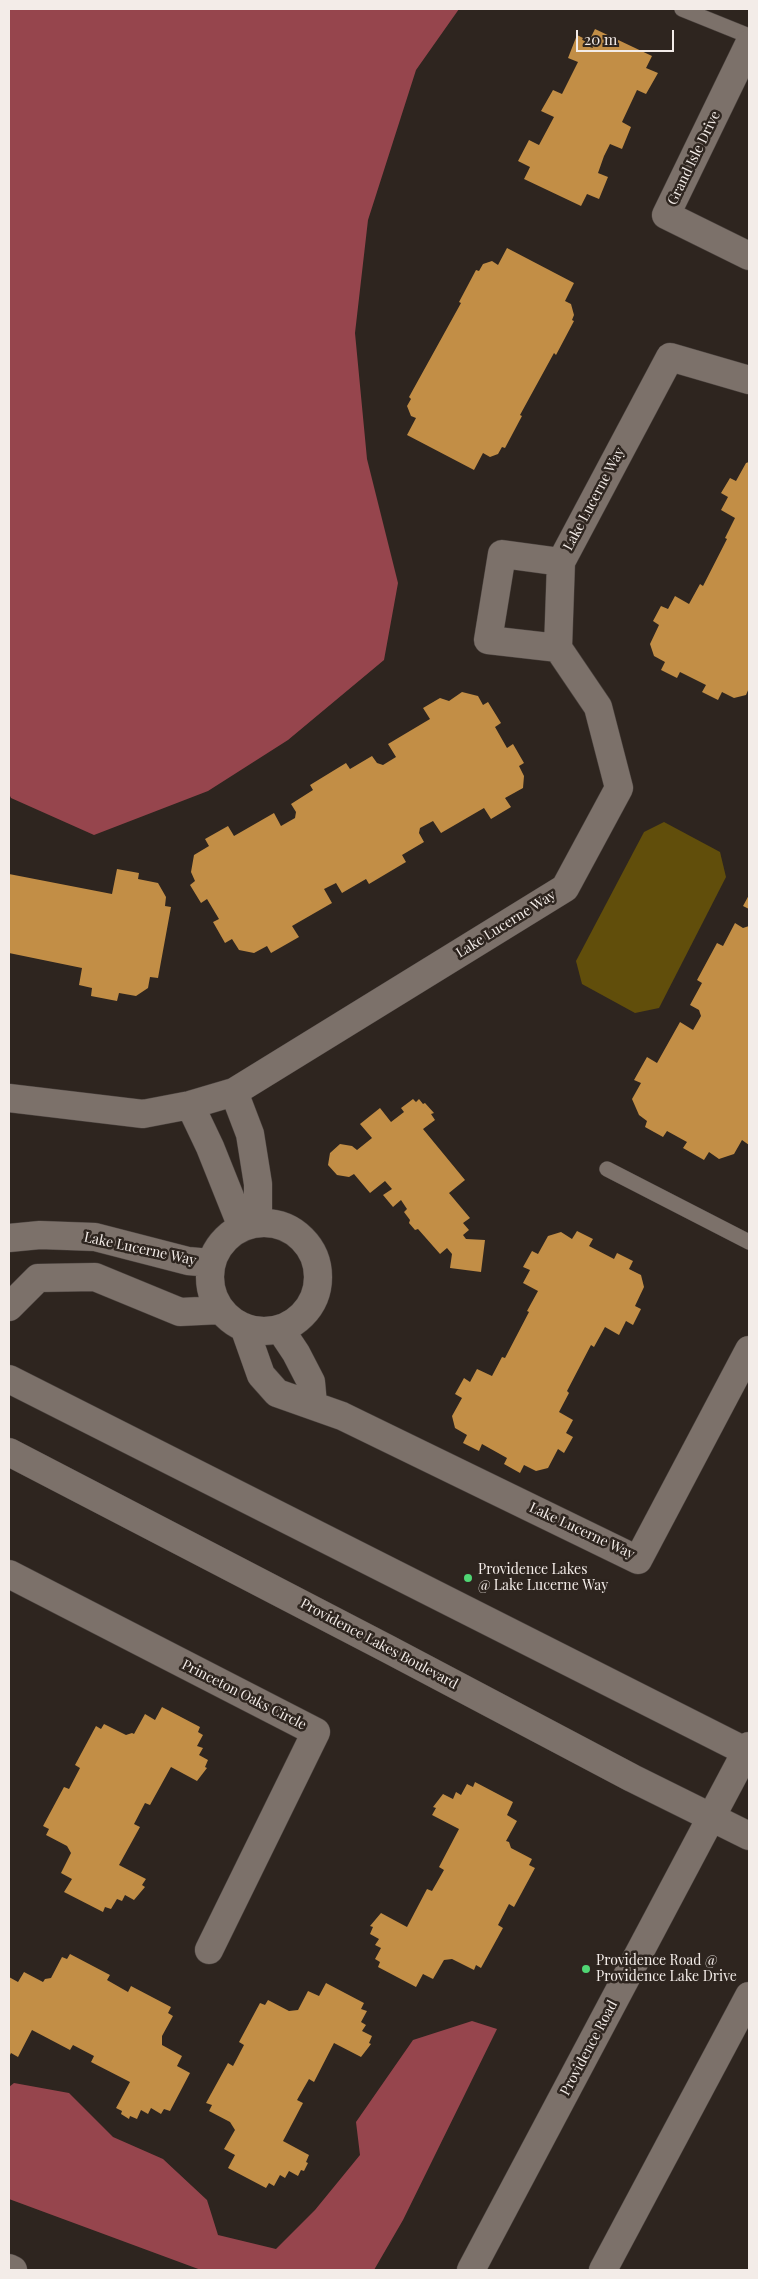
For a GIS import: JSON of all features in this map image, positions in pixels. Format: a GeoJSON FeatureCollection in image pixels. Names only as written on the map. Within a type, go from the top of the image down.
{"type":"FeatureCollection","features":[{"type":"Feature","properties":{"kind":"street","name":"Grand Isle Drive"},"geometry":{"type":"LineString","coordinates":[[749,44],[666,215],[749,256]]}},
{"type":"Feature","properties":{"kind":"street","name":"Lake Lucerne Way"},"geometry":{"type":"LineString","coordinates":[[9,1098],[142,1114],[190,1105],[234,1092],[565,888],[619,788],[598,706],[558,648],[561,562],[670,357],[749,380]]}},
{"type":"Feature","properties":{"kind":"street"},"geometry":{"type":"LineString","coordinates":[[558,648],[488,640],[502,554],[561,562]]}},
{"type":"Feature","properties":{"kind":"street"},"geometry":{"type":"LineString","coordinates":[[234,1092],[250,1134],[258,1184],[250,1225]]}},
{"type":"Feature","properties":{"kind":"street"},"geometry":{"type":"LineString","coordinates":[[190,1105],[250,1225]]}},
{"type":"Feature","properties":{"kind":"street"},"geometry":{"type":"LineString","coordinates":[[276,1224],[293,1231],[306,1242],[315,1258],[319,1276],[317,1293],[309,1309],[296,1322],[280,1329],[264,1332],[244,1327],[233,1321],[221,1310],[213,1296],[210,1280],[211,1263],[218,1248],[228,1236],[250,1225],[276,1224]]}},
{"type":"Feature","properties":{"kind":"street","name":"Lake Lucerne Way"},"geometry":{"type":"LineString","coordinates":[[9,1238],[40,1235],[95,1237],[188,1261],[211,1263]]}},
{"type":"Feature","properties":{"kind":"street"},"geometry":{"type":"LineString","coordinates":[[9,1307],[38,1278],[95,1277],[180,1312],[221,1310]]}},
{"type":"Feature","properties":{"kind":"street","name":"Lake Lucerne Way"},"geometry":{"type":"LineString","coordinates":[[244,1327],[261,1375],[277,1393],[313,1404],[351,1420],[638,1560],[749,1350]]}},
{"type":"Feature","properties":{"kind":"street"},"geometry":{"type":"LineString","coordinates":[[280,1329],[296,1352],[310,1382],[313,1404]]}},
{"type":"Feature","properties":{"kind":"street"},"geometry":{"type":"LineString","coordinates":[[9,1379],[748,1750]]}},
{"type":"Feature","properties":{"kind":"street","name":"Providence Lakes Boulevard"},"geometry":{"type":"LineString","coordinates":[[9,1452],[641,1783],[749,1836]]}},
{"type":"Feature","properties":{"kind":"street","name":"Princeton Oaks Circle"},"geometry":{"type":"LineString","coordinates":[[9,1574],[316,1732],[209,1950]]}},
{"type":"Feature","properties":{"kind":"street","name":"Providence Road"},"geometry":{"type":"LineString","coordinates":[[472,2270],[710,1817],[748,1750]]}},
{"type":"Feature","properties":{"kind":"street"},"geometry":{"type":"LineString","coordinates":[[603,2270],[749,1996]]}},
{"type":"Feature","properties":{"kind":"street"},"geometry":{"type":"LineString","coordinates":[[9,2268],[13,2270]]}},
{"type":"Feature","properties":{"kind":"lane"},"geometry":{"type":"LineString","coordinates":[[682,9],[749,36]]}},
{"type":"Feature","properties":{"kind":"lane"},"geometry":{"type":"LineString","coordinates":[[607,1169],[749,1242]]}},
{"type":"Feature","properties":{"kind":"shaded area"},"geometry":{"type":"Polygon","coordinates":[[[9,9],[459,9],[416,70],[368,220],[355,333],[367,459],[398,583],[384,660],[288,740],[208,791],[94,835],[11,798],[9,794],[9,9]]]}},
{"type":"Feature","properties":{"kind":"shaded area"},"geometry":{"type":"Polygon","coordinates":[[[664,822],[720,852],[726,877],[659,1008],[635,1013],[582,984],[576,961],[644,832],[664,822]]]}},
{"type":"Feature","properties":{"kind":"shaded area"},"geometry":{"type":"Polygon","coordinates":[[[472,2021],[497,2029],[403,2220],[374,2270],[201,2270],[9,2199],[9,2087],[14,2083],[69,2093],[113,2137],[163,2159],[207,2200],[218,2235],[276,2249],[315,2210],[360,2155],[356,2122],[413,2040],[472,2021]]]}},
{"type":"Feature","properties":{"kind":"building"},"geometry":{"type":"Polygon","coordinates":[[[595,29],[652,56],[646,68],[658,73],[646,94],[637,90],[622,122],[631,127],[622,149],[610,144],[604,156],[598,173],[608,177],[599,199],[587,194],[581,206],[524,179],[530,167],[518,161],[529,140],[539,145],[554,117],[541,111],[553,90],[562,94],[578,62],[568,58],[577,35],[589,41],[595,29]]]}},
{"type":"Feature","properties":{"kind":"building"},"geometry":{"type":"Polygon","coordinates":[[[507,248],[574,283],[565,301],[571,304],[574,315],[572,320],[574,321],[520,415],[522,416],[505,448],[502,447],[498,454],[490,457],[483,453],[474,470],[407,435],[416,418],[411,416],[407,406],[411,399],[409,397],[461,303],[459,302],[476,270],[479,271],[483,264],[492,261],[498,265],[507,248]]]}},
{"type":"Feature","properties":{"kind":"building"},"geometry":{"type":"Polygon","coordinates":[[[749,462],[749,688],[746,695],[734,698],[722,692],[718,700],[702,692],[706,685],[680,672],[677,678],[661,670],[665,662],[654,656],[650,644],[659,625],[653,621],[661,606],[668,609],[675,596],[689,604],[700,584],[703,586],[727,539],[725,538],[735,518],[721,510],[728,497],[721,493],[730,478],[736,481],[746,463],[749,462]]]}},
{"type":"Feature","properties":{"kind":"building"},"geometry":{"type":"Polygon","coordinates":[[[462,692],[478,696],[483,705],[488,702],[501,723],[495,727],[507,748],[513,744],[524,763],[519,766],[524,776],[523,788],[505,798],[511,807],[491,819],[484,808],[441,833],[433,821],[420,828],[419,833],[424,842],[402,855],[406,862],[369,884],[366,879],[342,893],[336,883],[324,889],[332,903],[292,926],[299,937],[271,953],[267,946],[254,953],[239,950],[232,939],[225,943],[213,922],[219,919],[207,899],[201,903],[190,885],[195,881],[191,872],[194,855],[209,846],[205,839],[228,826],[234,836],[274,813],[281,826],[295,818],[296,812],[291,804],[313,790],[310,785],[346,763],[350,769],[372,756],[377,763],[383,765],[396,757],[388,744],[430,719],[423,708],[440,698],[449,701],[462,692]]]}},
{"type":"Feature","properties":{"kind":"building"},"geometry":{"type":"Polygon","coordinates":[[[117,869],[139,873],[138,879],[158,883],[166,897],[165,906],[171,907],[158,978],[150,977],[148,988],[136,996],[119,993],[117,1001],[91,996],[92,988],[79,985],[82,968],[9,953],[9,874],[112,894],[117,869]]]}},
{"type":"Feature","properties":{"kind":"building"},"geometry":{"type":"Polygon","coordinates":[[[749,895],[749,909],[743,906],[749,895]]]}},
{"type":"Feature","properties":{"kind":"building"},"geometry":{"type":"Polygon","coordinates":[[[735,923],[743,928],[749,926],[749,1145],[742,1140],[734,1154],[719,1159],[709,1152],[704,1160],[683,1148],[687,1142],[667,1131],[663,1137],[645,1127],[647,1121],[639,1115],[632,1099],[641,1083],[634,1080],[647,1057],[657,1063],[680,1022],[693,1030],[701,1016],[699,1010],[690,1005],[702,983],[697,980],[717,943],[723,946],[735,923]]]}},
{"type":"Feature","properties":{"kind":"building"},"geometry":{"type":"Polygon","coordinates":[[[413,1099],[416,1102],[419,1099],[423,1104],[425,1103],[434,1113],[431,1114],[435,1120],[423,1129],[465,1180],[449,1193],[470,1218],[463,1223],[469,1230],[463,1235],[466,1239],[485,1240],[481,1272],[450,1268],[452,1254],[447,1248],[440,1254],[418,1229],[415,1230],[409,1223],[410,1220],[404,1212],[407,1209],[401,1200],[393,1207],[383,1195],[392,1189],[385,1181],[370,1193],[354,1174],[349,1177],[337,1175],[328,1165],[330,1153],[340,1144],[352,1146],[357,1150],[372,1138],[360,1124],[380,1108],[391,1122],[404,1112],[401,1108],[413,1099]]]}},
{"type":"Feature","properties":{"kind":"building"},"geometry":{"type":"Polygon","coordinates":[[[577,1231],[593,1239],[589,1246],[614,1259],[617,1253],[633,1261],[629,1269],[641,1275],[644,1287],[635,1306],[641,1309],[633,1325],[626,1321],[619,1335],[605,1327],[594,1347],[591,1345],[567,1391],[569,1393],[559,1412],[573,1420],[566,1433],[573,1437],[564,1453],[558,1449],[548,1468],[536,1471],[524,1465],[520,1473],[504,1464],[507,1458],[482,1444],[479,1451],[463,1443],[467,1435],[455,1428],[452,1416],[462,1398],[455,1394],[464,1378],[470,1382],[477,1369],[492,1376],[502,1357],[505,1358],[538,1291],[523,1283],[530,1270],[523,1267],[532,1251],[538,1254],[548,1236],[561,1232],[572,1239],[577,1231]]]}},
{"type":"Feature","properties":{"kind":"building"},"geometry":{"type":"Polygon","coordinates":[[[162,1707],[200,1727],[198,1732],[203,1735],[197,1746],[203,1748],[199,1755],[208,1760],[205,1767],[207,1768],[197,1781],[171,1767],[150,1805],[145,1803],[134,1824],[140,1827],[119,1865],[146,1879],[142,1885],[145,1887],[134,1900],[125,1895],[122,1901],[117,1899],[111,1909],[105,1907],[103,1912],[64,1892],[72,1879],[61,1873],[71,1853],[67,1846],[46,1835],[49,1829],[43,1826],[64,1787],[69,1789],[80,1768],[75,1765],[96,1726],[101,1729],[104,1724],[126,1735],[134,1734],[145,1714],[155,1720],[162,1707]]]}},
{"type":"Feature","properties":{"kind":"building"},"geometry":{"type":"Polygon","coordinates":[[[475,1782],[513,1802],[507,1815],[517,1821],[506,1841],[509,1842],[511,1848],[532,1859],[529,1865],[535,1868],[514,1907],[509,1904],[498,1925],[503,1928],[481,1968],[476,1965],[474,1970],[452,1959],[444,1960],[433,1979],[423,1974],[416,1987],[378,1967],[380,1962],[375,1959],[381,1948],[375,1945],[379,1939],[370,1934],[373,1927],[370,1926],[381,1913],[407,1927],[427,1889],[432,1891],[444,1870],[439,1867],[459,1829],[432,1815],[436,1808],[433,1807],[443,1794],[453,1799],[456,1792],[461,1795],[467,1784],[473,1787],[475,1782]]]}},
{"type":"Feature","properties":{"kind":"building"},"geometry":{"type":"Polygon","coordinates":[[[70,1954],[110,1975],[107,1980],[128,1992],[131,1986],[171,2007],[168,2013],[173,2016],[162,2036],[162,2045],[182,2056],[177,2066],[190,2073],[170,2111],[164,2109],[161,2114],[151,2108],[148,2114],[141,2110],[137,2119],[130,2116],[129,2119],[121,2114],[122,2111],[116,2108],[130,2082],[91,2062],[94,2056],[73,2045],[70,2050],[32,2030],[18,2057],[11,2053],[9,2057],[9,1977],[18,1982],[24,1972],[43,1982],[45,1979],[51,1978],[62,1957],[67,1959],[70,1954]]]}},
{"type":"Feature","properties":{"kind":"building"},"geometry":{"type":"Polygon","coordinates":[[[326,1983],[364,2003],[361,2009],[367,2011],[361,2022],[366,2025],[362,2031],[372,2036],[369,2043],[371,2044],[361,2057],[334,2043],[314,2082],[309,2079],[297,2100],[303,2103],[283,2141],[309,2155],[306,2162],[308,2163],[304,2171],[301,2170],[298,2176],[289,2171],[285,2178],[280,2175],[274,2186],[269,2183],[266,2188],[228,2168],[235,2155],[224,2149],[235,2130],[230,2122],[209,2111],[212,2105],[206,2103],[228,2063],[233,2066],[244,2045],[239,2042],[260,2003],[265,2005],[268,2000],[289,2011],[298,2010],[308,1991],[319,1996],[326,1983]]]}},
{"type":"Feature","properties":{"kind":"place","name":"Providence Lakes @ Lake Lucerne Way"},"geometry":{"type":"Point","coordinates":[468,1578]}},
{"type":"Feature","properties":{"kind":"place","name":"Providence Road @ Providence Lake Drive"},"geometry":{"type":"Point","coordinates":[586,1969]}}]}
